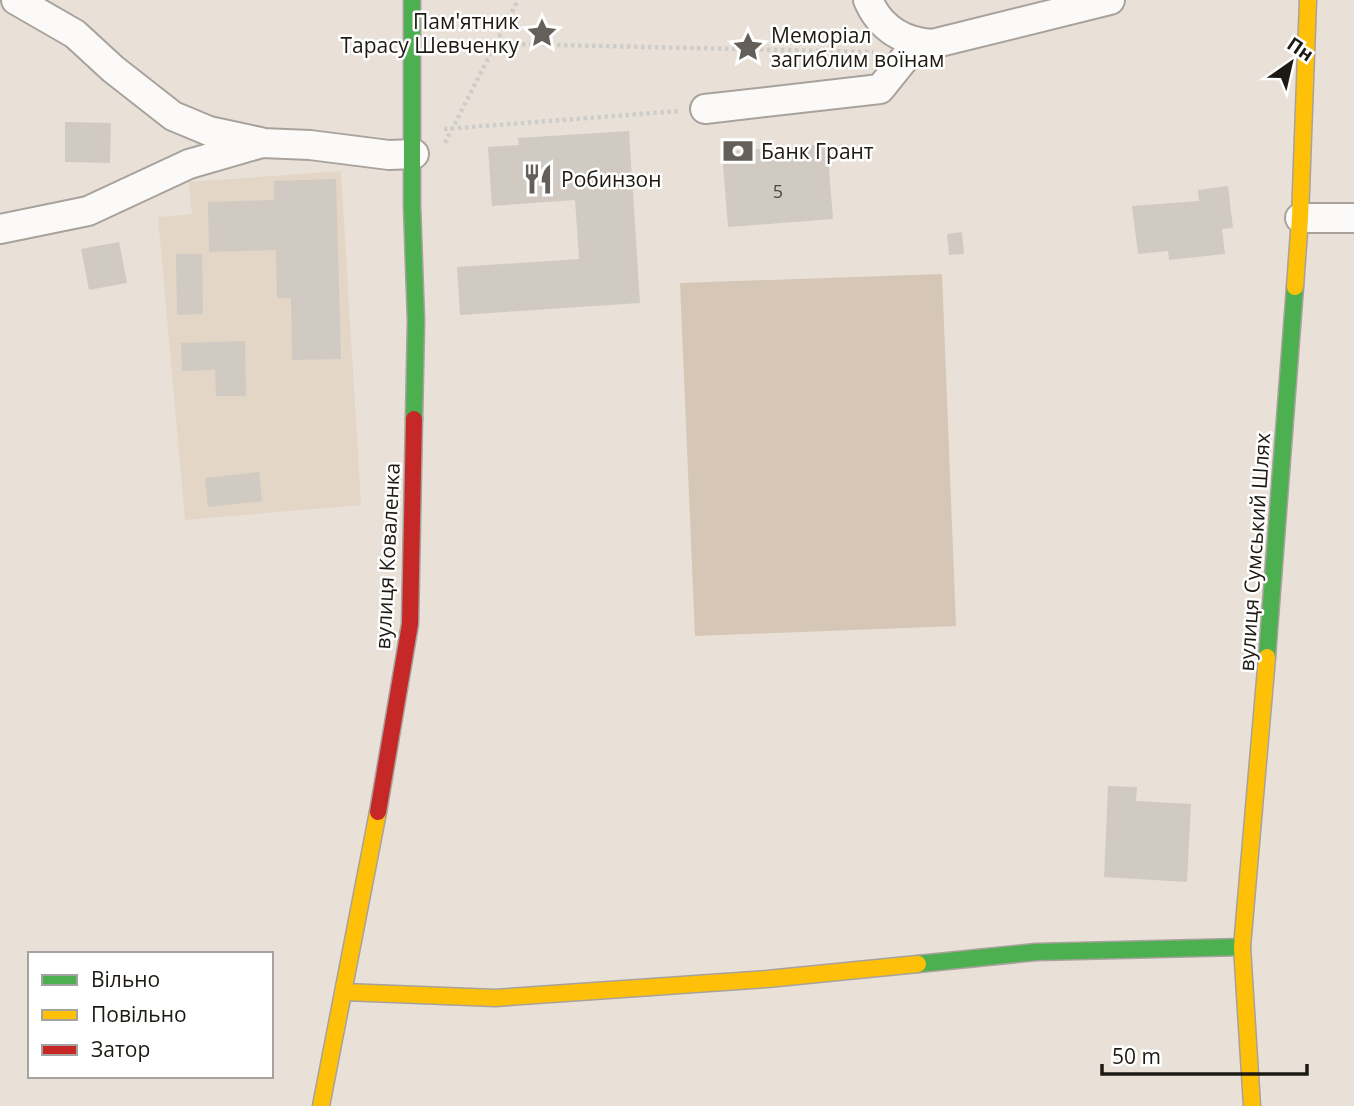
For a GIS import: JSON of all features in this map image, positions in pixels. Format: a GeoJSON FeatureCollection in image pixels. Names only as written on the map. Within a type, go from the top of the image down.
{"type":"FeatureCollection","features":[{"type":"Feature","properties":{"kind":"street"},"geometry":{"type":"LineString","coordinates":[[16,0],[75,34],[113,69],[173,116],[209,131],[262,143],[310,145],[389,155],[423,144]]}},
{"type":"Feature","properties":{"kind":"street","name":"вулиця Коваленка"},"geometry":{"type":"LineString","coordinates":[[321,1106],[379,809],[410,624],[416,321],[412,206],[423,144],[412,0]]}},
{"type":"Feature","properties":{"kind":"street"},"geometry":{"type":"LineString","coordinates":[[863,2],[889,29],[902,38],[917,43],[948,42],[1110,0]]}},
{"type":"Feature","properties":{"kind":"street","name":"вулиця Сумський Шлях"},"geometry":{"type":"LineString","coordinates":[[1252,1106],[1242,947],[1272,597],[1300,218],[1308,0]]}},
{"type":"Feature","properties":{"kind":"street"},"geometry":{"type":"LineString","coordinates":[[705,109],[880,89],[917,43]]}},
{"type":"Feature","properties":{"kind":"street"},"geometry":{"type":"LineString","coordinates":[[0,229],[88,211],[189,164],[262,143]]}},
{"type":"Feature","properties":{"kind":"street"},"geometry":{"type":"LineString","coordinates":[[1300,218],[1354,218]]}},
{"type":"Feature","properties":{"kind":"street"},"geometry":{"type":"LineString","coordinates":[[344,992],[495,998],[767,979],[1036,952],[1242,947]]}},
{"type":"Feature","properties":{"kind":"path"},"geometry":{"type":"LineString","coordinates":[[423,144],[452,128],[518,0]]}},
{"type":"Feature","properties":{"kind":"path"},"geometry":{"type":"LineString","coordinates":[[466,43],[873,52]]}},
{"type":"Feature","properties":{"kind":"path"},"geometry":{"type":"LineString","coordinates":[[423,144],[452,128],[705,109]]}},
{"type":"Feature","properties":{"kind":"shaded area"},"geometry":{"type":"Polygon","coordinates":[[[341,171],[361,505],[185,520],[158,217],[192,214],[189,182],[341,171]]]}},
{"type":"Feature","properties":{"kind":"shaded area"},"geometry":{"type":"Polygon","coordinates":[[[942,274],[956,626],[695,636],[680,283],[942,274]]]}},
{"type":"Feature","properties":{"kind":"building"},"geometry":{"type":"Polygon","coordinates":[[[65,122],[111,123],[110,163],[65,162],[65,122]]]}},
{"type":"Feature","properties":{"kind":"building"},"geometry":{"type":"Polygon","coordinates":[[[629,131],[640,303],[460,315],[457,267],[579,259],[575,200],[492,206],[488,147],[519,145],[518,138],[629,131]]]}},
{"type":"Feature","properties":{"kind":"building"},"geometry":{"type":"Polygon","coordinates":[[[827,144],[833,219],[728,227],[722,152],[827,144]]]}},
{"type":"Feature","properties":{"kind":"building"},"geometry":{"type":"Polygon","coordinates":[[[336,179],[341,359],[292,360],[291,298],[277,298],[276,250],[209,252],[208,202],[274,200],[274,181],[336,179]]]}},
{"type":"Feature","properties":{"kind":"building"},"geometry":{"type":"Polygon","coordinates":[[[1228,186],[1233,228],[1222,229],[1225,254],[1169,260],[1168,251],[1138,254],[1132,206],[1199,201],[1198,190],[1228,186]]]}},
{"type":"Feature","properties":{"kind":"building"},"geometry":{"type":"Polygon","coordinates":[[[962,232],[964,254],[949,255],[947,234],[962,232]]]}},
{"type":"Feature","properties":{"kind":"building"},"geometry":{"type":"Polygon","coordinates":[[[119,242],[127,283],[89,290],[81,249],[119,242]]]}},
{"type":"Feature","properties":{"kind":"building"},"geometry":{"type":"Polygon","coordinates":[[[176,254],[202,254],[203,314],[177,315],[176,254]]]}},
{"type":"Feature","properties":{"kind":"building"},"geometry":{"type":"Polygon","coordinates":[[[245,341],[246,396],[216,396],[215,370],[182,371],[181,343],[245,341]]]}},
{"type":"Feature","properties":{"kind":"building"},"geometry":{"type":"Polygon","coordinates":[[[259,472],[262,501],[208,507],[205,478],[259,472]]]}},
{"type":"Feature","properties":{"kind":"building"},"geometry":{"type":"Polygon","coordinates":[[[1108,786],[1137,787],[1136,801],[1191,804],[1187,882],[1104,877],[1108,786]]]}},
{"type":"Feature","properties":{"kind":"traffic: fast"},"geometry":{"type":"LineString","coordinates":[[412,0],[412,206],[416,321],[414,419]]}},
{"type":"Feature","properties":{"kind":"traffic: fast"},"geometry":{"type":"LineString","coordinates":[[1267,657],[1295,287]]}},
{"type":"Feature","properties":{"kind":"traffic: fast"},"geometry":{"type":"LineString","coordinates":[[918,964],[1036,952],[1242,947]]}},
{"type":"Feature","properties":{"kind":"traffic: slow"},"geometry":{"type":"LineString","coordinates":[[1295,287],[1308,0]]}},
{"type":"Feature","properties":{"kind":"traffic: slow"},"geometry":{"type":"LineString","coordinates":[[1252,1106],[1242,947],[1267,657]]}},
{"type":"Feature","properties":{"kind":"traffic: slow"},"geometry":{"type":"LineString","coordinates":[[321,1106],[378,812]]}},
{"type":"Feature","properties":{"kind":"traffic: slow"},"geometry":{"type":"LineString","coordinates":[[344,992],[495,998],[767,979],[918,964]]}},
{"type":"Feature","properties":{"kind":"traffic: jam"},"geometry":{"type":"LineString","coordinates":[[378,812],[410,624],[414,419]]}},
{"type":"Feature","properties":{"kind":"place","name":"Пам'ятник Тарасу Шевченку"},"geometry":{"type":"Point","coordinates":[542,33]}},
{"type":"Feature","properties":{"kind":"place","name":"Меморіал загиблим воїнам"},"geometry":{"type":"Point","coordinates":[748,47]}},
{"type":"Feature","properties":{"kind":"place","name":"Банк Грант"},"geometry":{"type":"Point","coordinates":[738,151]}},
{"type":"Feature","properties":{"kind":"place","name":"Робинзон"},"geometry":{"type":"Point","coordinates":[538,179]}}]}
